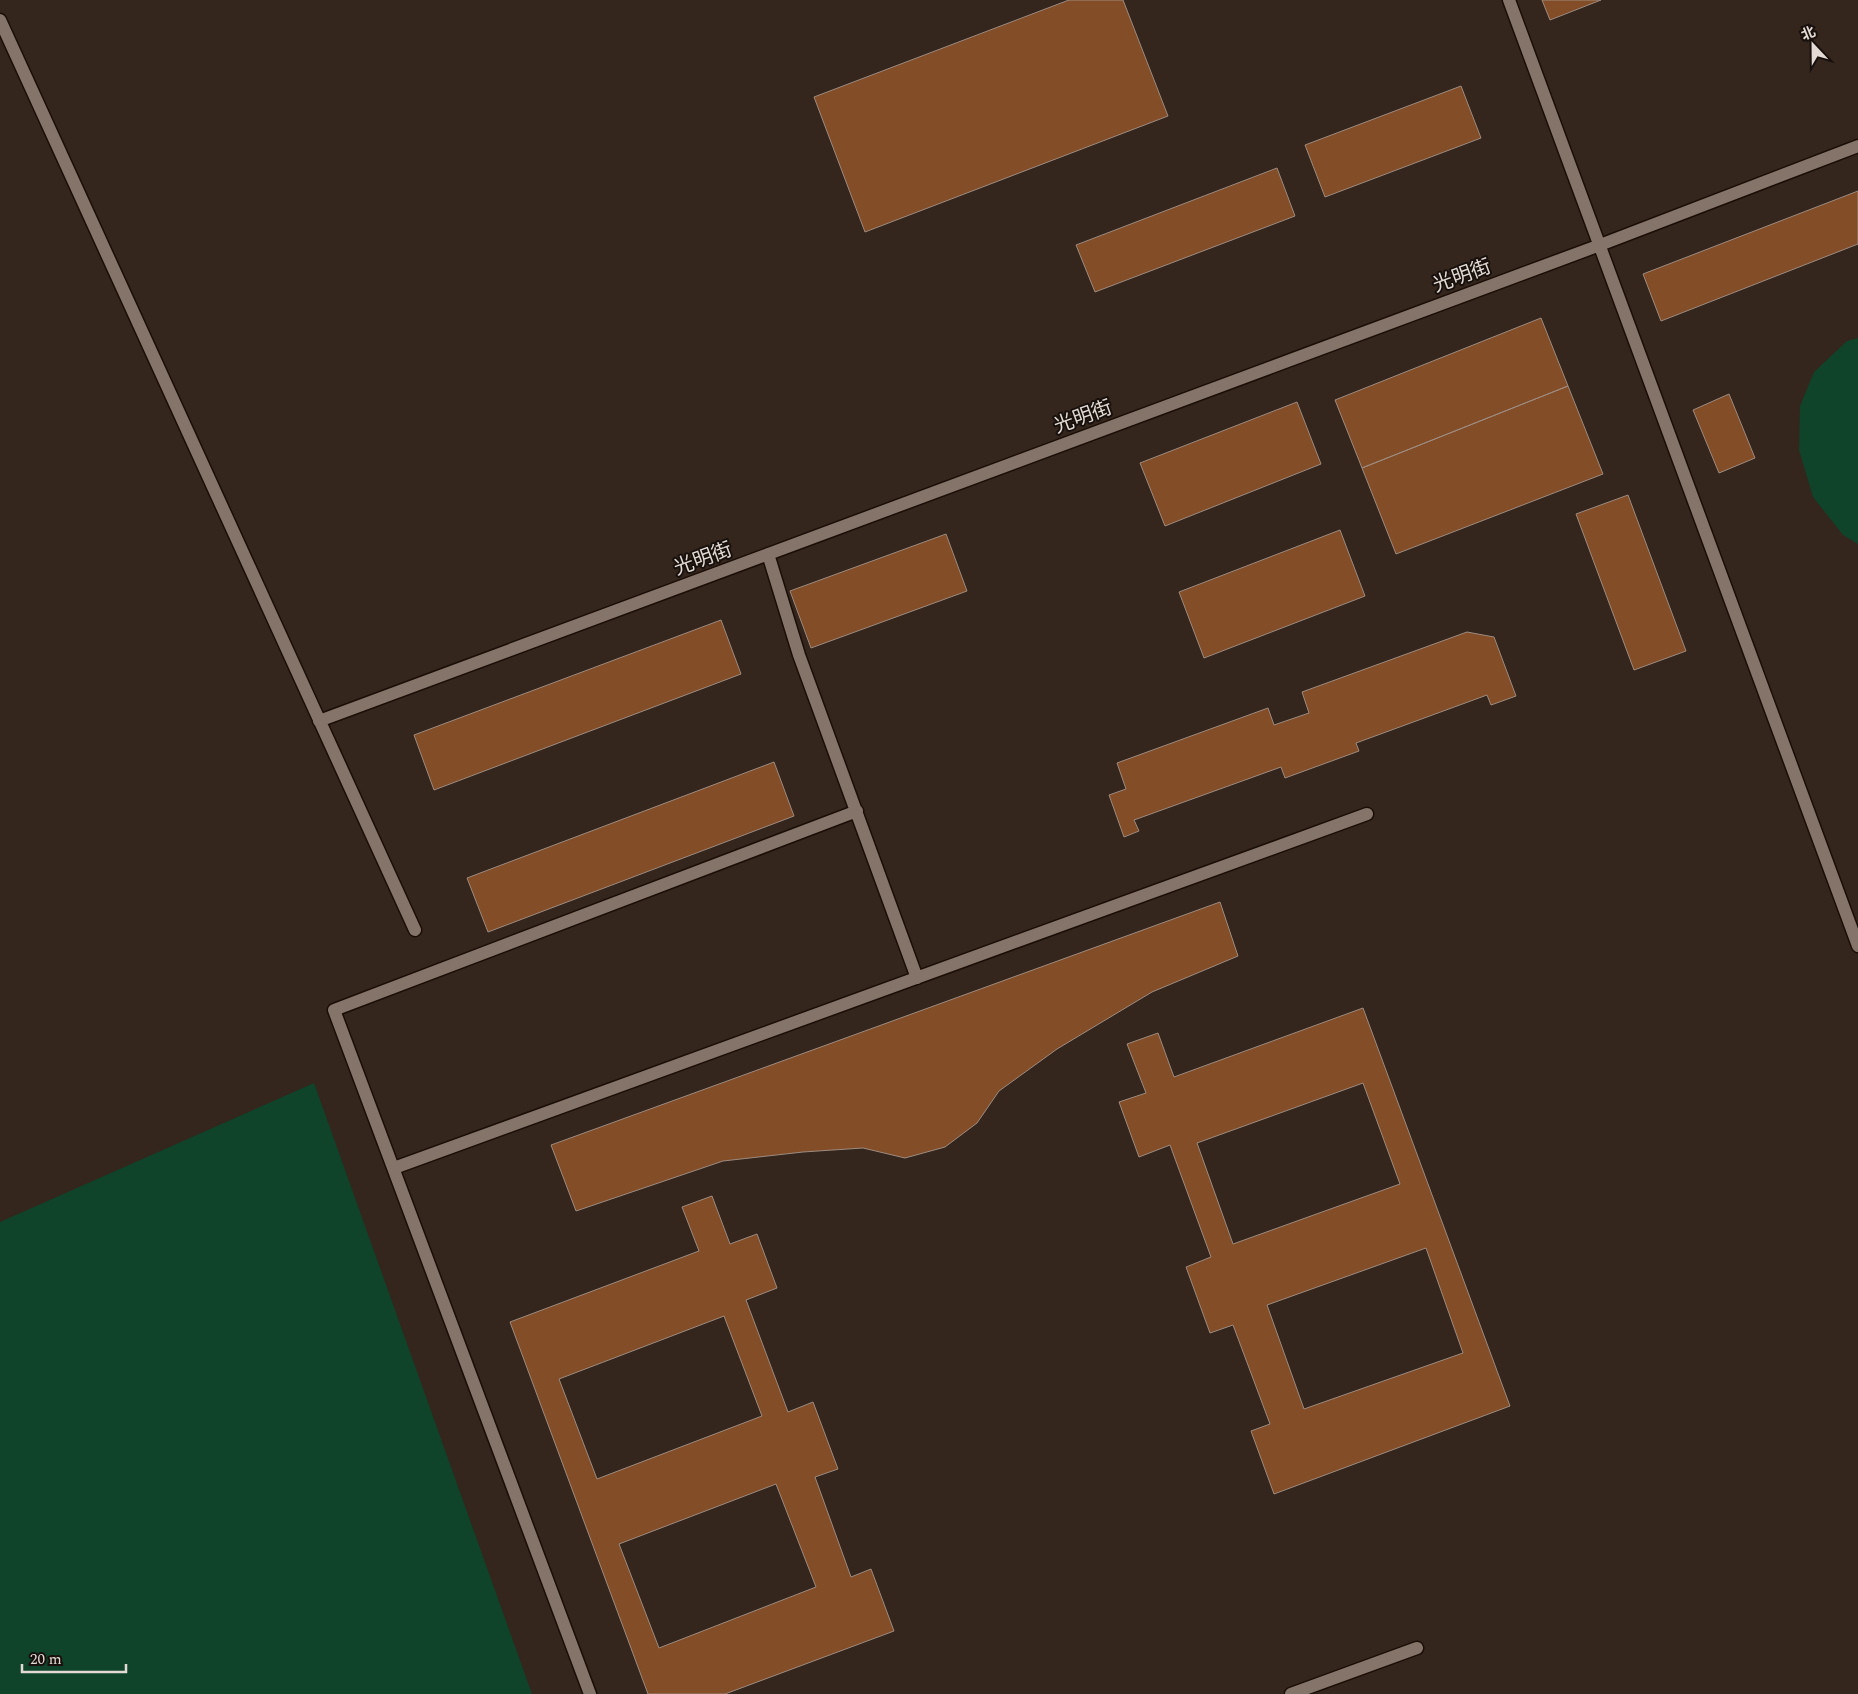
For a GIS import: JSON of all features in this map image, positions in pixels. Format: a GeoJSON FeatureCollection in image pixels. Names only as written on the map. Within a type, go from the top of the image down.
{"type":"FeatureCollection","features":[{"type":"Feature","properties":{"kind":"street"},"geometry":{"type":"LineString","coordinates":[[1509,0],[1858,946]]}},
{"type":"Feature","properties":{"kind":"street"},"geometry":{"type":"LineString","coordinates":[[0,20],[415,930]]}},
{"type":"Feature","properties":{"kind":"street","name":"光明街"},"geometry":{"type":"LineString","coordinates":[[319,721],[1600,245],[1858,146]]}},
{"type":"Feature","properties":{"kind":"street"},"geometry":{"type":"LineString","coordinates":[[768,554],[799,655],[917,978]]}},
{"type":"Feature","properties":{"kind":"street"},"geometry":{"type":"LineString","coordinates":[[590,1694],[334,1010],[857,812]]}},
{"type":"Feature","properties":{"kind":"street"},"geometry":{"type":"LineString","coordinates":[[394,1168],[1367,814]]}},
{"type":"Feature","properties":{"kind":"street"},"geometry":{"type":"LineString","coordinates":[[1291,1694],[1417,1648]]}},
{"type":"Feature","properties":{"kind":"green space"},"geometry":{"type":"Polygon","coordinates":[[[1858,338],[1858,544],[1843,535],[1813,497],[1799,450],[1800,406],[1814,372],[1847,341],[1858,338]]]}},
{"type":"Feature","properties":{"kind":"green space"},"geometry":{"type":"Polygon","coordinates":[[[314,1083],[532,1694],[0,1694],[0,1222],[314,1083]]]}},
{"type":"Feature","properties":{"kind":"building"},"geometry":{"type":"Polygon","coordinates":[[[1069,0],[1123,0],[1168,116],[865,232],[814,97],[1069,0]]]}},
{"type":"Feature","properties":{"kind":"building"},"geometry":{"type":"Polygon","coordinates":[[[1542,0],[1601,0],[1550,20],[1542,0]]]}},
{"type":"Feature","properties":{"kind":"building"},"geometry":{"type":"Polygon","coordinates":[[[1461,86],[1481,138],[1325,197],[1305,145],[1461,86]]]}},
{"type":"Feature","properties":{"kind":"building"},"geometry":{"type":"Polygon","coordinates":[[[1277,168],[1295,216],[1095,292],[1076,245],[1277,168]]]}},
{"type":"Feature","properties":{"kind":"building"},"geometry":{"type":"Polygon","coordinates":[[[1858,191],[1858,244],[1661,321],[1643,274],[1858,191]]]}},
{"type":"Feature","properties":{"kind":"building"},"geometry":{"type":"Polygon","coordinates":[[[1541,318],[1568,386],[1362,468],[1335,400],[1541,318]]]}},
{"type":"Feature","properties":{"kind":"building"},"geometry":{"type":"Polygon","coordinates":[[[1568,386],[1603,474],[1396,554],[1362,468],[1568,386]]]}},
{"type":"Feature","properties":{"kind":"building"},"geometry":{"type":"Polygon","coordinates":[[[1729,394],[1755,458],[1719,473],[1693,410],[1729,394]]]}},
{"type":"Feature","properties":{"kind":"building"},"geometry":{"type":"Polygon","coordinates":[[[1297,402],[1321,464],[1165,526],[1140,463],[1297,402]]]}},
{"type":"Feature","properties":{"kind":"building"},"geometry":{"type":"Polygon","coordinates":[[[1628,495],[1686,651],[1634,670],[1576,514],[1628,495]]]}},
{"type":"Feature","properties":{"kind":"building"},"geometry":{"type":"Polygon","coordinates":[[[1340,530],[1365,596],[1204,658],[1179,592],[1340,530]]]}},
{"type":"Feature","properties":{"kind":"building"},"geometry":{"type":"Polygon","coordinates":[[[946,534],[967,591],[811,648],[790,591],[946,534]]]}},
{"type":"Feature","properties":{"kind":"building"},"geometry":{"type":"Polygon","coordinates":[[[721,620],[741,674],[434,790],[414,735],[721,620]]]}},
{"type":"Feature","properties":{"kind":"building"},"geometry":{"type":"Polygon","coordinates":[[[1467,632],[1494,637],[1516,696],[1491,705],[1487,695],[1356,743],[1359,751],[1285,778],[1281,767],[1134,820],[1139,831],[1124,837],[1109,795],[1126,789],[1117,763],[1268,708],[1274,725],[1309,713],[1302,692],[1467,632]]]}},
{"type":"Feature","properties":{"kind":"building"},"geometry":{"type":"Polygon","coordinates":[[[774,762],[794,816],[488,932],[467,878],[774,762]]]}},
{"type":"Feature","properties":{"kind":"building"},"geometry":{"type":"Polygon","coordinates":[[[1220,902],[1238,956],[1152,992],[1057,1049],[999,1091],[977,1123],[945,1147],[905,1158],[863,1148],[803,1152],[723,1161],[576,1211],[551,1145],[1220,902]]]}},
{"type":"Feature","properties":{"kind":"building"},"geometry":{"type":"Polygon","coordinates":[[[1363,1008],[1510,1406],[1274,1494],[1251,1431],[1270,1424],[1233,1325],[1210,1333],[1186,1267],[1211,1257],[1170,1145],[1139,1157],[1119,1102],[1146,1093],[1127,1044],[1158,1033],[1174,1077],[1363,1008]],[[1363,1083],[1197,1143],[1233,1244],[1400,1184],[1363,1083]],[[1426,1248],[1267,1305],[1304,1409],[1463,1353],[1426,1248]]]}},
{"type":"Feature","properties":{"kind":"building"},"geometry":{"type":"Polygon","coordinates":[[[712,1196],[730,1244],[757,1234],[777,1288],[746,1300],[788,1412],[813,1402],[838,1469],[815,1477],[851,1577],[871,1569],[894,1631],[725,1694],[648,1694],[510,1322],[699,1251],[682,1207],[712,1196]],[[724,1316],[559,1379],[597,1479],[762,1416],[724,1316]],[[776,1484],[619,1544],[659,1648],[816,1587],[776,1484]]]}}]}
